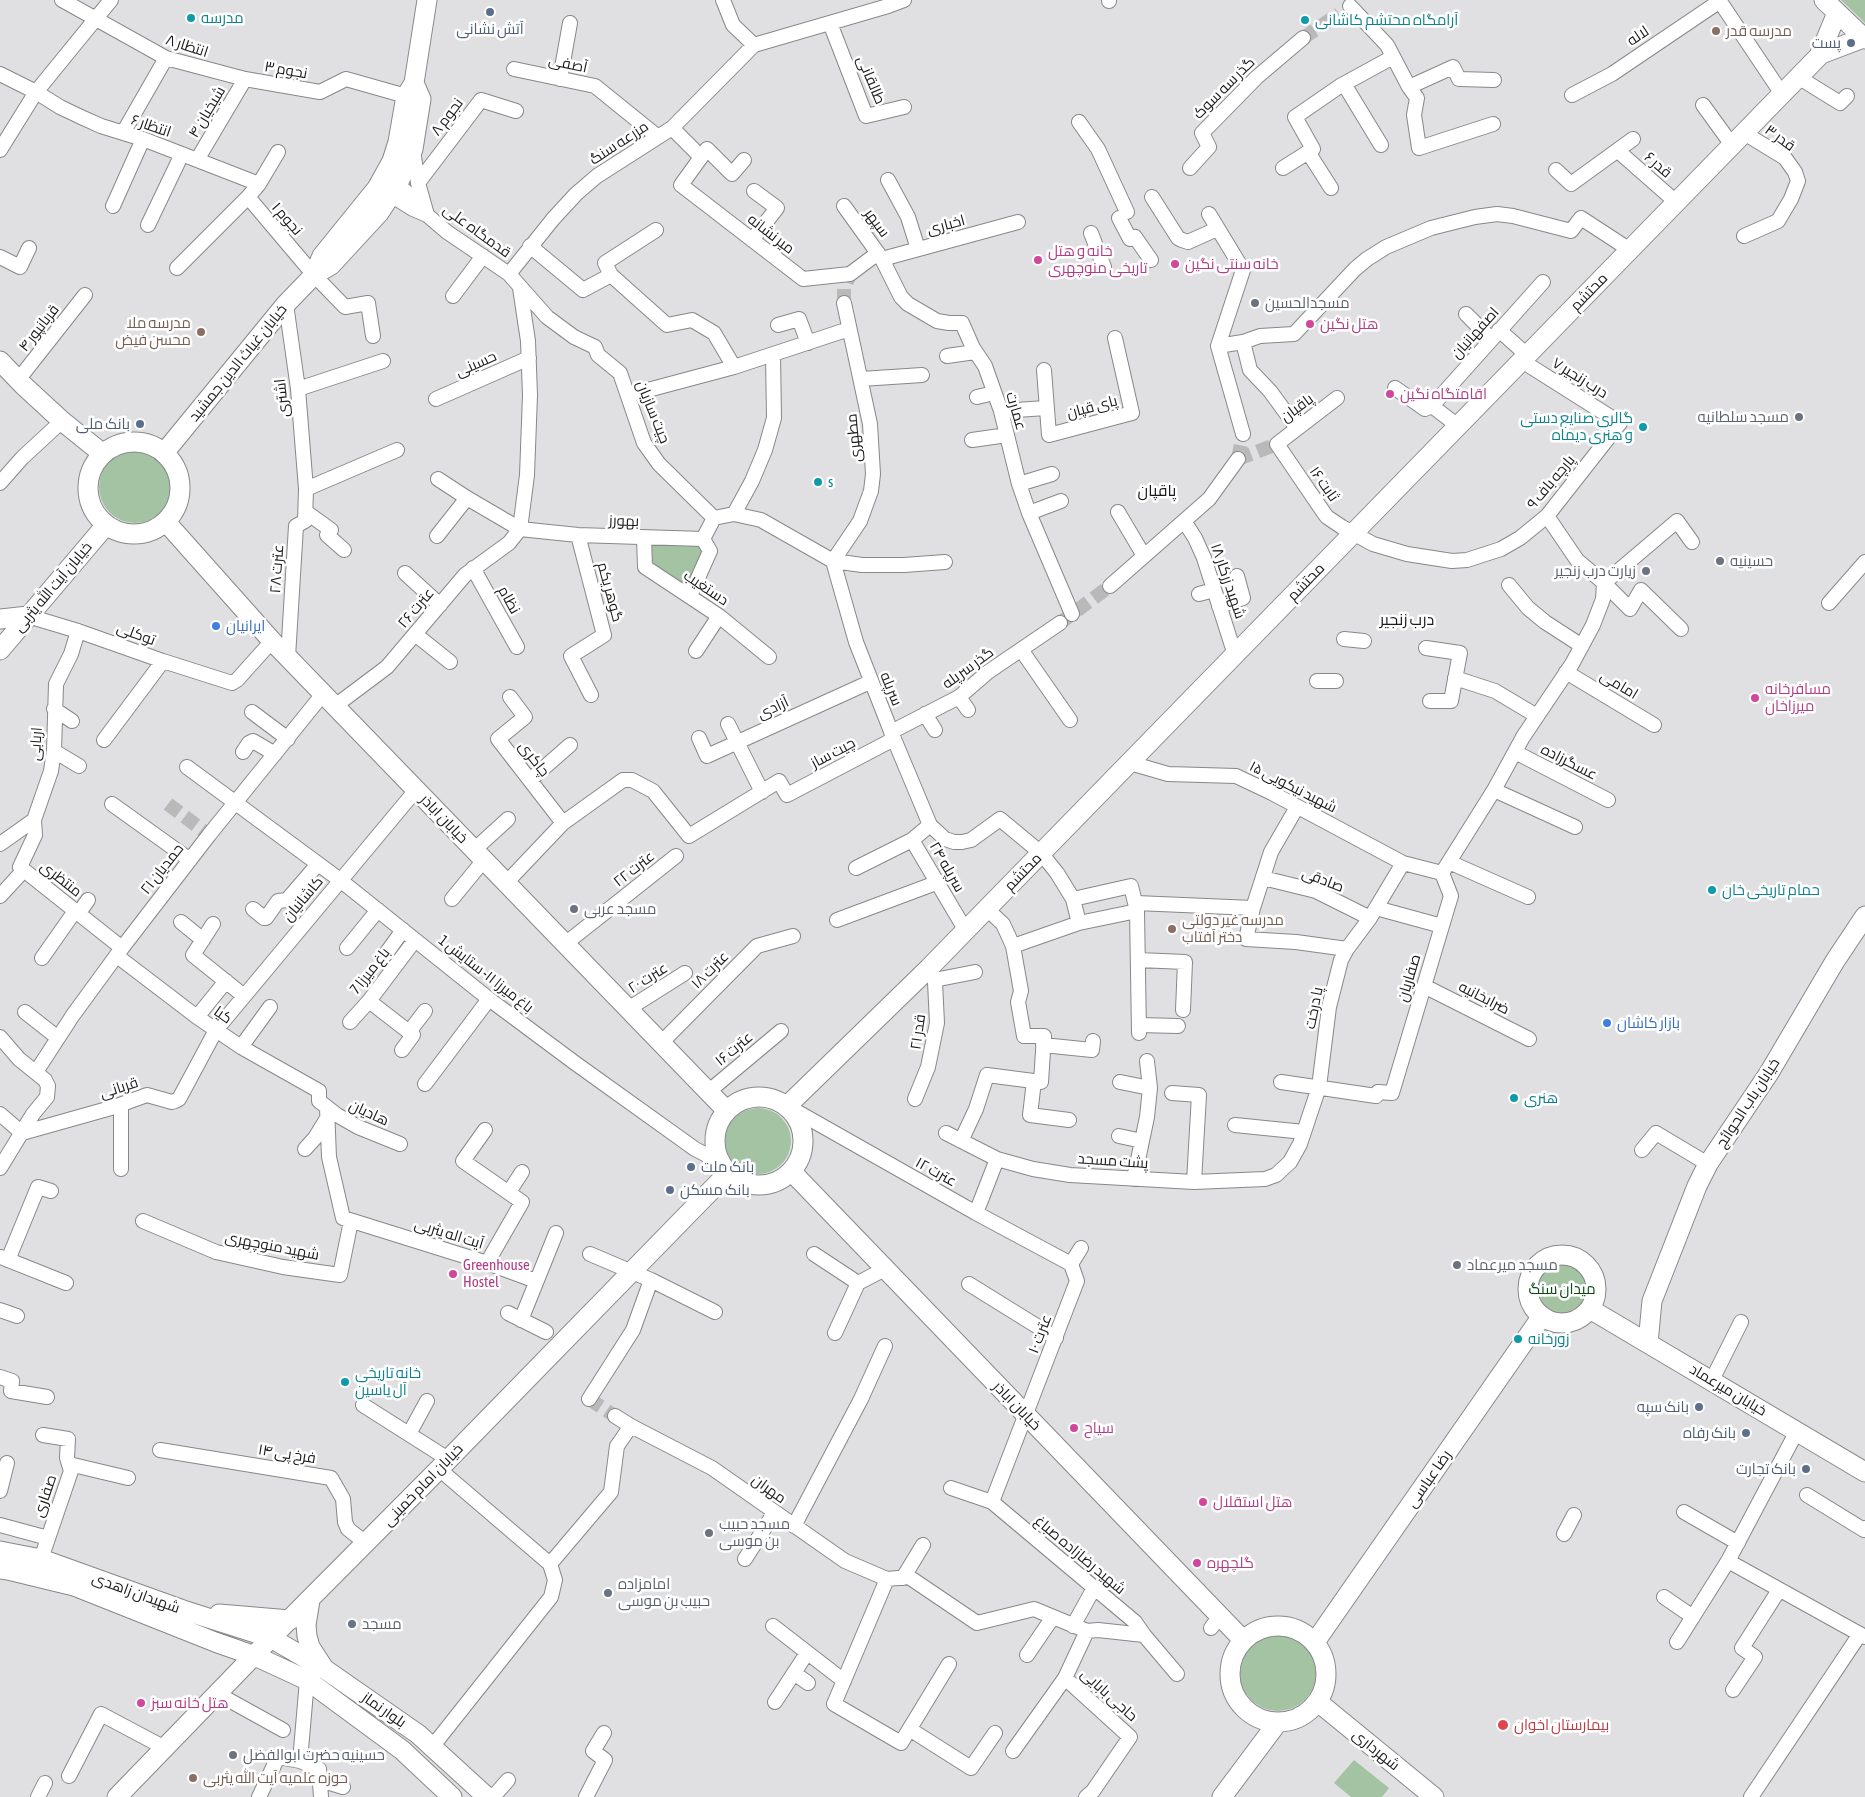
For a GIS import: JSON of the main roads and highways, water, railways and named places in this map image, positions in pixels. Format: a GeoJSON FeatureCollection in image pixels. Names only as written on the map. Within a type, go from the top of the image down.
{"type":"FeatureCollection","features":[{"type":"Feature","properties":{"kind":"main road","name":"خیابان غیاث الدین جمشید"},"geometry":{"type":"LineString","coordinates":[[164,453],[286,304],[314,275],[331,265],[379,213],[388,185],[410,89],[427,0]]}},
{"type":"Feature","properties":{"kind":"main road"},"geometry":{"type":"LineString","coordinates":[[1831,6],[1864,39]]}},
{"type":"Feature","properties":{"kind":"main road","name":"محتشم"},"geometry":{"type":"LineString","coordinates":[[1821,54],[1831,6]]}},
{"type":"Feature","properties":{"kind":"main road","name":"محتشم"},"geometry":{"type":"LineString","coordinates":[[787,1106],[932,974],[987,908],[1821,54],[1864,39]]}},
{"type":"Feature","properties":{"kind":"main road","name":"خیابان غیاث الدین جمشید"},"geometry":{"type":"LineString","coordinates":[[388,185],[413,149],[421,99],[410,89]]}},
{"type":"Feature","properties":{"kind":"main road"},"geometry":{"type":"LineString","coordinates":[[0,361],[62,421],[103,454]]}},
{"type":"Feature","properties":{"kind":"main road"},"geometry":{"type":"LineString","coordinates":[[127,442],[140,442],[153,446],[164,453],[173,462],[179,474],[181,487],[179,500],[174,512],[166,522],[155,530],[143,534],[117,531],[106,525],[90,503],[89,477],[94,464],[114,446],[127,442]]}},
{"type":"Feature","properties":{"kind":"main road","name":"خیابان اباذر"},"geometry":{"type":"LineString","coordinates":[[166,522],[272,641],[727,1111]]}},
{"type":"Feature","properties":{"kind":"main road","name":"خیابان آیت الله یثربی"},"geometry":{"type":"LineString","coordinates":[[0,650],[106,525]]}},
{"type":"Feature","properties":{"kind":"main road"},"geometry":{"type":"LineString","coordinates":[[0,619],[28,616]]}},
{"type":"Feature","properties":{"kind":"main road","name":"خیابان باب الحوائج"},"geometry":{"type":"LineString","coordinates":[[1652,1301],[1696,1186],[1708,1164],[1769,1073],[1865,916]]}},
{"type":"Feature","properties":{"kind":"main road"},"geometry":{"type":"LineString","coordinates":[[762,1097],[775,1100],[787,1106],[796,1117],[802,1130],[803,1138],[799,1159],[790,1171],[780,1180],[766,1184],[753,1184],[740,1180],[725,1168],[717,1153],[715,1142],[720,1120],[727,1111],[737,1103],[749,1098],[762,1097]]}},
{"type":"Feature","properties":{"kind":"main road","name":"خیابان امام خمینی"},"geometry":{"type":"LineString","coordinates":[[117,1797],[631,1272],[725,1168]]}},
{"type":"Feature","properties":{"kind":"main road","name":"خیابان اباذر"},"geometry":{"type":"LineString","coordinates":[[790,1171],[1026,1415],[1216,1622],[1244,1640]]}},
{"type":"Feature","properties":{"kind":"main road"},"geometry":{"type":"LineString","coordinates":[[1557,1255],[1568,1255],[1579,1259],[1591,1271],[1597,1287],[1595,1299],[1590,1309],[1578,1319],[1563,1323],[1552,1321],[1542,1316],[1534,1308],[1529,1298],[1529,1281],[1537,1266],[1546,1259],[1557,1255]]}},
{"type":"Feature","properties":{"kind":"main road"},"geometry":{"type":"LineString","coordinates":[[1628,1331],[1652,1301]]}},
{"type":"Feature","properties":{"kind":"main road"},"geometry":{"type":"LineString","coordinates":[[1648,1343],[1652,1301]]}},
{"type":"Feature","properties":{"kind":"main road","name":"خیابان میرعماد"},"geometry":{"type":"LineString","coordinates":[[1590,1309],[1865,1472]]}},
{"type":"Feature","properties":{"kind":"main road","name":"رضا عباسی"},"geometry":{"type":"LineString","coordinates":[[1315,1642],[1542,1316]]}},
{"type":"Feature","properties":{"kind":"main road","name":"شهیدان زاهدی"},"geometry":{"type":"LineString","coordinates":[[0,1551],[41,1559],[178,1618],[215,1642],[255,1656]]}},
{"type":"Feature","properties":{"kind":"main road","name":"شهیدان زاهدی"},"geometry":{"type":"LineString","coordinates":[[0,1569],[74,1586],[178,1618],[271,1638]]}},
{"type":"Feature","properties":{"kind":"main road"},"geometry":{"type":"LineString","coordinates":[[310,1600],[306,1626],[307,1636],[310,1647],[326,1670]]}},
{"type":"Feature","properties":{"kind":"main road"},"geometry":{"type":"LineString","coordinates":[[178,1618],[290,1620]]}},
{"type":"Feature","properties":{"kind":"main road"},"geometry":{"type":"LineString","coordinates":[[1272,1626],[1288,1626],[1303,1632],[1315,1642],[1324,1656],[1327,1672],[1325,1688],[1318,1702],[1307,1713],[1293,1720],[1278,1722],[1262,1720],[1248,1712],[1237,1700],[1231,1685],[1230,1669],[1234,1653],[1244,1640],[1256,1630],[1272,1626]]}},
{"type":"Feature","properties":{"kind":"main road","name":"بلوار نماز"},"geometry":{"type":"LineString","coordinates":[[271,1638],[326,1670],[418,1734],[495,1796]]}},
{"type":"Feature","properties":{"kind":"main road"},"geometry":{"type":"LineString","coordinates":[[215,1642],[237,1674]]}},
{"type":"Feature","properties":{"kind":"main road","name":"بلوار نماز"},"geometry":{"type":"LineString","coordinates":[[255,1656],[307,1680],[402,1750],[452,1797]]}},
{"type":"Feature","properties":{"kind":"main road"},"geometry":{"type":"LineString","coordinates":[[331,1699],[344,1683]]}},
{"type":"Feature","properties":{"kind":"main road","name":"شهرداری"},"geometry":{"type":"LineString","coordinates":[[1318,1702],[1434,1797]]}},
{"type":"Feature","properties":{"kind":"main road"},"geometry":{"type":"LineString","coordinates":[[1222,1797],[1278,1722]]}},
{"type":"Feature","properties":{"kind":"tunnel"},"geometry":{"type":"LineString","coordinates":[[1303,38],[1339,14]]}},
{"type":"Feature","properties":{"kind":"tunnel"},"geometry":{"type":"LineString","coordinates":[[844,303],[844,289],[850,274]]}},
{"type":"Feature","properties":{"kind":"tunnel"},"geometry":{"type":"LineString","coordinates":[[1238,459],[1243,434]]}},
{"type":"Feature","properties":{"kind":"tunnel"},"geometry":{"type":"LineString","coordinates":[[1238,459],[1277,444]]}},
{"type":"Feature","properties":{"kind":"tunnel"},"geometry":{"type":"LineString","coordinates":[[1060,623],[1110,586]]}},
{"type":"Feature","properties":{"kind":"tunnel"},"geometry":{"type":"LineString","coordinates":[[168,804],[209,835]]}},
{"type":"Feature","properties":{"kind":"tunnel"},"geometry":{"type":"LineString","coordinates":[[589,1399],[615,1416]]}},
{"type":"Feature","properties":{"kind":"place","name":"آتش نشانی"},"geometry":{"type":"Point","coordinates":[490,12]}},
{"type":"Feature","properties":{"kind":"place","name":"مدرسه"},"geometry":{"type":"Point","coordinates":[191,18]}},
{"type":"Feature","properties":{"kind":"place","name":"آرامگاه محتشم کاشانی"},"geometry":{"type":"Point","coordinates":[1305,20]}},
{"type":"Feature","properties":{"kind":"place","name":"مدرسه قدر"},"geometry":{"type":"Point","coordinates":[1716,31]}},
{"type":"Feature","properties":{"kind":"place","name":"پست"},"geometry":{"type":"Point","coordinates":[1851,43]}},
{"type":"Feature","properties":{"kind":"place","name":"خانه و هتل تاریخی منوچهری"},"geometry":{"type":"Point","coordinates":[1038,260]}},
{"type":"Feature","properties":{"kind":"place","name":"خانه سنتی نگین"},"geometry":{"type":"Point","coordinates":[1175,264]}},
{"type":"Feature","properties":{"kind":"place","name":"مسجدالحسین"},"geometry":{"type":"Point","coordinates":[1255,303]}},
{"type":"Feature","properties":{"kind":"place","name":"هتل نگین"},"geometry":{"type":"Point","coordinates":[1310,324]}},
{"type":"Feature","properties":{"kind":"place","name":"مدرسه ملا محسن فیض"},"geometry":{"type":"Point","coordinates":[201,332]}},
{"type":"Feature","properties":{"kind":"place","name":"اقامتگاه نگین"},"geometry":{"type":"Point","coordinates":[1390,394]}},
{"type":"Feature","properties":{"kind":"place","name":"مسجد سلطانیه"},"geometry":{"type":"Point","coordinates":[1799,417]}},
{"type":"Feature","properties":{"kind":"place","name":"بانک ملی"},"geometry":{"type":"Point","coordinates":[140,424]}},
{"type":"Feature","properties":{"kind":"place","name":"گالری صنایع دستی و هنری دیماه"},"geometry":{"type":"Point","coordinates":[1643,427]}},
{"type":"Feature","properties":{"kind":"place","name":"s"},"geometry":{"type":"Point","coordinates":[818,482]}},
{"type":"Feature","properties":{"kind":"place","name":"حسینیه"},"geometry":{"type":"Point","coordinates":[1720,561]}},
{"type":"Feature","properties":{"kind":"place","name":"زیارت درب زنجیر"},"geometry":{"type":"Point","coordinates":[1646,571]}},
{"type":"Feature","properties":{"kind":"place","name":"ایرانیان"},"geometry":{"type":"Point","coordinates":[216,626]}},
{"type":"Feature","properties":{"kind":"place","name":"مسافرخانه میرزاخان"},"geometry":{"type":"Point","coordinates":[1755,698]}},
{"type":"Feature","properties":{"kind":"place","name":"حمام تاریخی خان"},"geometry":{"type":"Point","coordinates":[1712,890]}},
{"type":"Feature","properties":{"kind":"place","name":"مسجد عربی"},"geometry":{"type":"Point","coordinates":[574,909]}},
{"type":"Feature","properties":{"kind":"place","name":"مدرسه غیر دولتی دختر آفتاب"},"geometry":{"type":"Point","coordinates":[1172,929]}},
{"type":"Feature","properties":{"kind":"place","name":"بازار کاشان"},"geometry":{"type":"Point","coordinates":[1607,1023]}},
{"type":"Feature","properties":{"kind":"place","name":"هنری"},"geometry":{"type":"Point","coordinates":[1514,1098]}},
{"type":"Feature","properties":{"kind":"place","name":"بانک ملت"},"geometry":{"type":"Point","coordinates":[691,1167]}},
{"type":"Feature","properties":{"kind":"place","name":"بانک مسکن"},"geometry":{"type":"Point","coordinates":[670,1190]}},
{"type":"Feature","properties":{"kind":"place","name":"مسجد میرعماد"},"geometry":{"type":"Point","coordinates":[1457,1265]}},
{"type":"Feature","properties":{"kind":"place","name":"Greenhouse Hostel"},"geometry":{"type":"Point","coordinates":[453,1274]}},
{"type":"Feature","properties":{"kind":"place","name":"زورخانه"},"geometry":{"type":"Point","coordinates":[1518,1339]}},
{"type":"Feature","properties":{"kind":"place","name":"خانه تاریخی آل یاسین"},"geometry":{"type":"Point","coordinates":[345,1382]}},
{"type":"Feature","properties":{"kind":"place","name":"بانک سپه"},"geometry":{"type":"Point","coordinates":[1699,1407]}},
{"type":"Feature","properties":{"kind":"place","name":"سیاح"},"geometry":{"type":"Point","coordinates":[1074,1428]}},
{"type":"Feature","properties":{"kind":"place","name":"بانک رفاه"},"geometry":{"type":"Point","coordinates":[1746,1433]}},
{"type":"Feature","properties":{"kind":"place","name":"بانک تجارت"},"geometry":{"type":"Point","coordinates":[1806,1469]}},
{"type":"Feature","properties":{"kind":"place","name":"هتل استقلال"},"geometry":{"type":"Point","coordinates":[1203,1502]}},
{"type":"Feature","properties":{"kind":"place","name":"مسجد حبیب بن موسی"},"geometry":{"type":"Point","coordinates":[709,1533]}},
{"type":"Feature","properties":{"kind":"place","name":"گلچهره"},"geometry":{"type":"Point","coordinates":[1197,1563]}},
{"type":"Feature","properties":{"kind":"place","name":"امامزاده حبیب بن موسی"},"geometry":{"type":"Point","coordinates":[608,1593]}},
{"type":"Feature","properties":{"kind":"place","name":"مسجد"},"geometry":{"type":"Point","coordinates":[352,1624]}},
{"type":"Feature","properties":{"kind":"place","name":"هتل خانه سبز"},"geometry":{"type":"Point","coordinates":[141,1703]}},
{"type":"Feature","properties":{"kind":"place","name":"بیمارستان اخوان"},"geometry":{"type":"Point","coordinates":[1503,1725]}},
{"type":"Feature","properties":{"kind":"place","name":"حسینیه حضرت ابوالفضل"},"geometry":{"type":"Point","coordinates":[233,1755]}},
{"type":"Feature","properties":{"kind":"place","name":"حوزه علمیه آیت الله یثربی"},"geometry":{"type":"Point","coordinates":[193,1778]}},
{"type":"Feature","properties":{"kind":"district","name":"پاقپان"},"geometry":{"type":"Point","coordinates":[1157,491]}},
{"type":"Feature","properties":{"kind":"district","name":"درب زنجیر"},"geometry":{"type":"Point","coordinates":[1407,620]}},
{"type":"Feature","properties":{"kind":"park label","name":"میدان سنگ"},"geometry":{"type":"Point","coordinates":[1562,1289]}}]}
